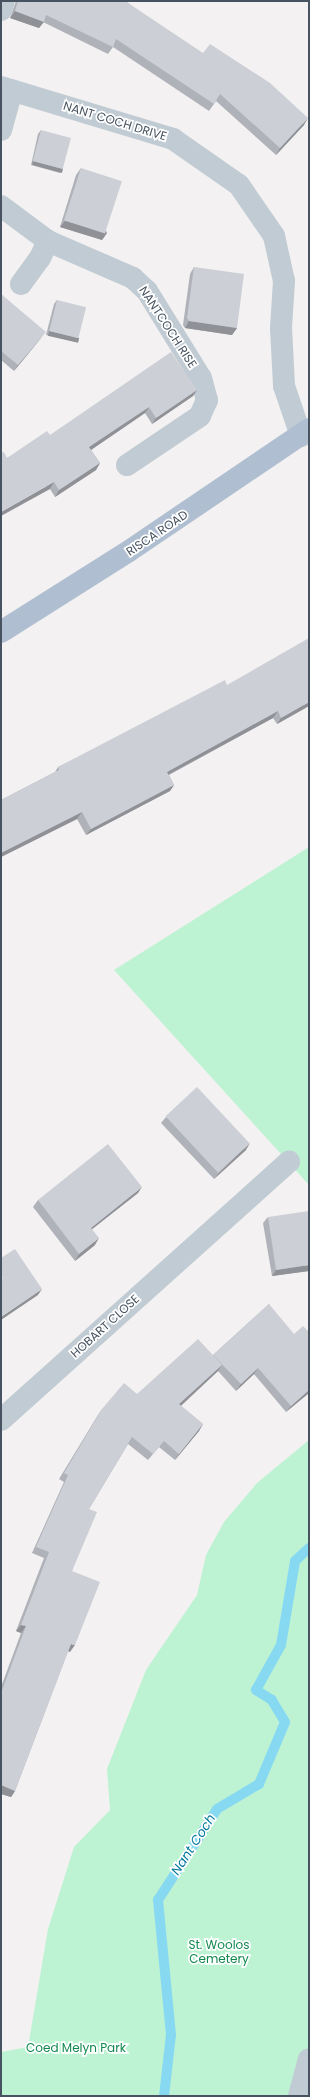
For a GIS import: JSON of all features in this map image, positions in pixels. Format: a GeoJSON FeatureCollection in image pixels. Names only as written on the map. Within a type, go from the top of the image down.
{"type":"FeatureCollection","features":[{"type":"Feature","properties":{"kind":"main road","name":"RISCA ROAD"},"geometry":{"type":"LineString","coordinates":[[1,632],[129,551],[305,433]]}},
{"type":"Feature","properties":{"kind":"street"},"geometry":{"type":"LineString","coordinates":[[1,10],[4,1]]}},
{"type":"Feature","properties":{"kind":"street"},"geometry":{"type":"LineString","coordinates":[[1,130],[7,88]]}},
{"type":"Feature","properties":{"kind":"street","name":"NANT COCH DRIVE"},"geometry":{"type":"LineString","coordinates":[[7,88],[173,139],[239,185],[274,236],[284,281],[281,328],[284,386],[305,433]]}},
{"type":"Feature","properties":{"kind":"street","name":"NANTCOCH RISE"},"geometry":{"type":"LineString","coordinates":[[1,206],[48,241],[133,278],[147,291],[201,378],[207,400],[200,416],[127,465]]}},
{"type":"Feature","properties":{"kind":"street"},"geometry":{"type":"LineString","coordinates":[[21,284],[40,258],[48,241]]}},
{"type":"Feature","properties":{"kind":"street","name":"HOBART CLOSE"},"geometry":{"type":"LineString","coordinates":[[1,1420],[289,1162]]}},
{"type":"Feature","properties":{"kind":"street"},"geometry":{"type":"LineString","coordinates":[[299,2096],[309,2059]]}},
{"type":"Feature","properties":{"kind":"green space"},"geometry":{"type":"Polygon","coordinates":[[[309,847],[309,1185],[114,970],[309,847]]]}},
{"type":"Feature","properties":{"kind":"green space"},"geometry":{"type":"Polygon","coordinates":[[[309,1440],[309,2096],[1,2096],[1,2052],[28,2047],[48,1929],[74,1847],[110,1810],[107,1769],[146,1670],[197,1595],[206,1555],[224,1522],[257,1483],[309,1440]]]}},
{"type":"Feature","properties":{"kind":"building"},"geometry":{"type":"Polygon","coordinates":[[[18,1],[125,1],[203,53],[210,44],[270,83],[308,118],[280,148],[220,94],[214,104],[116,39],[113,47],[46,15],[44,22],[15,11],[18,1]]]}},
{"type":"Feature","properties":{"kind":"building"},"geometry":{"type":"Polygon","coordinates":[[[41,130],[71,138],[63,169],[33,161],[41,130]]]}},
{"type":"Feature","properties":{"kind":"building"},"geometry":{"type":"Polygon","coordinates":[[[81,168],[122,181],[105,234],[64,220],[81,168]]]}},
{"type":"Feature","properties":{"kind":"building"},"geometry":{"type":"Polygon","coordinates":[[[194,267],[244,274],[237,328],[189,321],[187,318],[194,267]]]}},
{"type":"Feature","properties":{"kind":"building"},"geometry":{"type":"Polygon","coordinates":[[[1,294],[46,332],[18,365],[1,351],[1,294]]]}},
{"type":"Feature","properties":{"kind":"building"},"geometry":{"type":"Polygon","coordinates":[[[57,300],[86,307],[78,338],[49,331],[57,300]]]}},
{"type":"Feature","properties":{"kind":"building"},"geometry":{"type":"Polygon","coordinates":[[[171,352],[197,390],[156,418],[149,407],[89,447],[100,463],[59,490],[54,482],[1,512],[1,453],[4,452],[7,458],[47,431],[50,435],[171,352]]]}},
{"type":"Feature","properties":{"kind":"building"},"geometry":{"type":"Polygon","coordinates":[[[309,638],[309,702],[281,718],[278,711],[167,772],[174,785],[91,829],[82,812],[1,853],[1,800],[59,770],[58,767],[225,680],[227,685],[309,638]]]}},
{"type":"Feature","properties":{"kind":"building"},"geometry":{"type":"Polygon","coordinates":[[[197,1087],[250,1143],[218,1173],[166,1116],[197,1087]]]}},
{"type":"Feature","properties":{"kind":"building"},"geometry":{"type":"Polygon","coordinates":[[[108,1144],[142,1187],[91,1228],[99,1238],[79,1254],[38,1200],[108,1144]]]}},
{"type":"Feature","properties":{"kind":"building"},"geometry":{"type":"Polygon","coordinates":[[[309,1211],[309,1265],[276,1270],[268,1217],[309,1211]]]}},
{"type":"Feature","properties":{"kind":"building"},"geometry":{"type":"Polygon","coordinates":[[[15,1249],[42,1289],[1,1317],[1,1279],[3,1278],[1,1276],[1,1258],[15,1249]]]}},
{"type":"Feature","properties":{"kind":"building"},"geometry":{"type":"Polygon","coordinates":[[[269,1304],[294,1334],[303,1326],[309,1332],[309,1390],[291,1406],[258,1368],[241,1384],[213,1355],[269,1304]]]}},
{"type":"Feature","properties":{"kind":"building"},"geometry":{"type":"Polygon","coordinates":[[[198,1339],[222,1365],[179,1404],[203,1424],[179,1454],[164,1441],[153,1454],[132,1437],[89,1509],[97,1512],[72,1571],[100,1582],[75,1645],[71,1644],[15,1791],[1,1785],[1,1693],[26,1626],[21,1625],[49,1552],[36,1547],[68,1475],[64,1473],[102,1409],[124,1383],[137,1394],[198,1339]]]}},
{"type":"Feature","properties":{"kind":"waterway","name":"Nant Coch"},"geometry":{"type":"LineString","coordinates":[[164,2096],[171,2035],[158,1900],[217,1809],[259,1784],[285,1722],[272,1700],[256,1690],[281,1645],[295,1561],[309,1548]]}},
{"type":"Feature","properties":{"kind":"park label","name":"St. Woolos Cemetery"},"geometry":{"type":"Point","coordinates":[219,1952]}},
{"type":"Feature","properties":{"kind":"park label","name":"Coed Melyn Park"},"geometry":{"type":"Point","coordinates":[76,2048]}}]}
